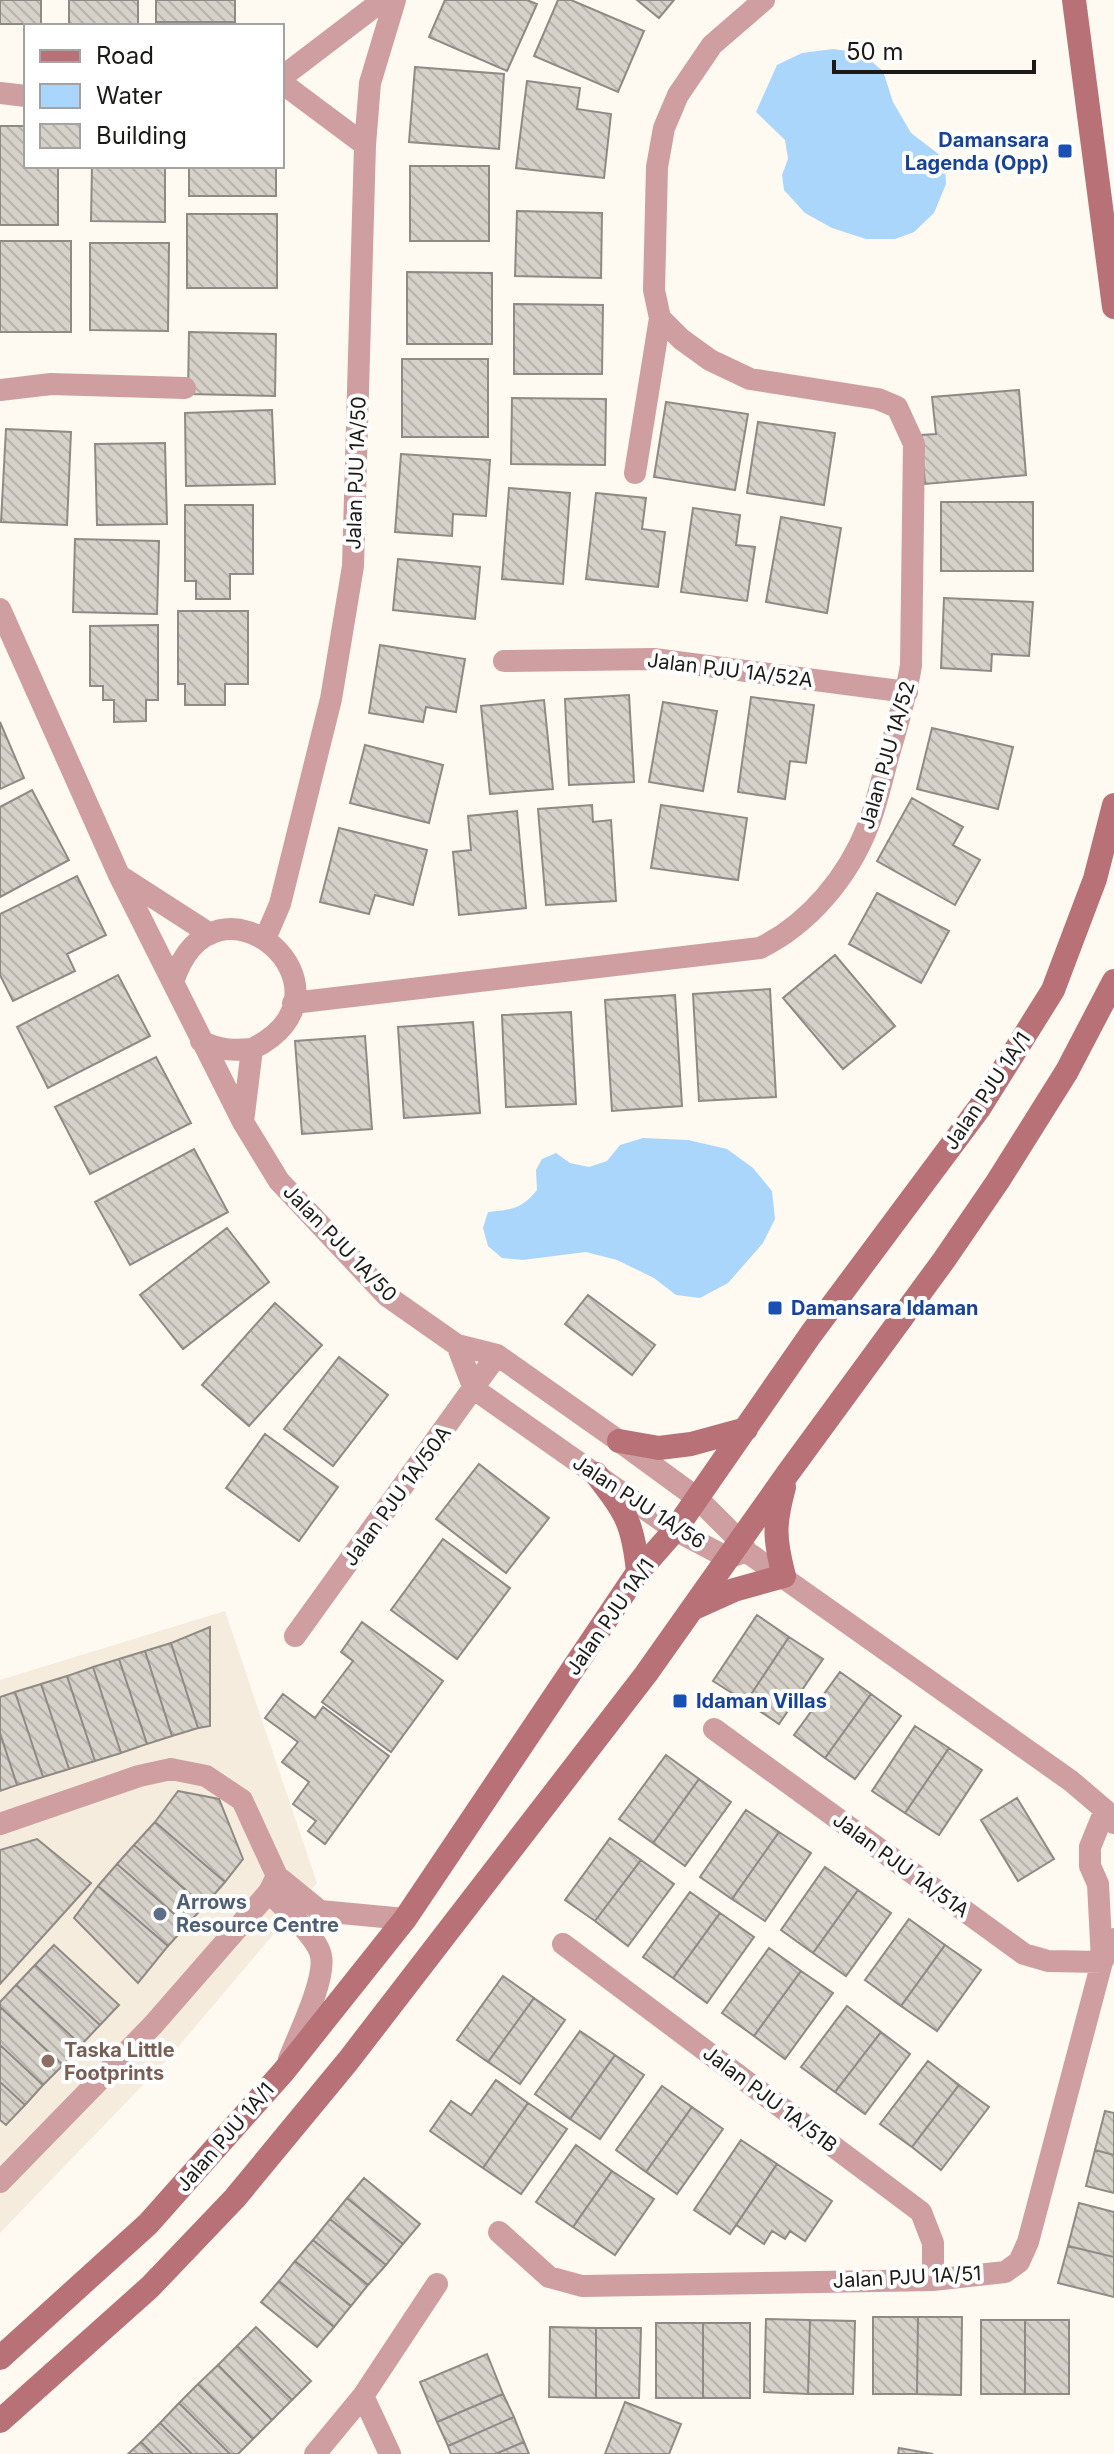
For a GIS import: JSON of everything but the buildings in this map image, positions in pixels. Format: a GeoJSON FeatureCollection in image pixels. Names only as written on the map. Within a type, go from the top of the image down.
{"type":"FeatureCollection","features":[{"type":"Feature","properties":{"kind":"main road"},"geometry":{"type":"LineString","coordinates":[[1074,0],[1114,307]]}},
{"type":"Feature","properties":{"kind":"main road","name":"Jalan PJU 1A/1"},"geometry":{"type":"LineString","coordinates":[[0,2358],[148,2224],[284,2071],[405,1919],[638,1572],[675,1530],[811,1334],[980,1107],[1053,990],[1095,879],[1114,805]]}},
{"type":"Feature","properties":{"kind":"main road"},"geometry":{"type":"LineString","coordinates":[[0,2421],[150,2287],[235,2198],[367,2036],[739,1550],[788,1473],[998,1181],[1067,1071],[1114,981]]}},
{"type":"Feature","properties":{"kind":"main road"},"geometry":{"type":"LineString","coordinates":[[619,1441],[659,1448],[691,1444],[746,1429]]}},
{"type":"Feature","properties":{"kind":"main road"},"geometry":{"type":"LineString","coordinates":[[694,1608],[734,1590],[784,1576],[776,1546],[776,1519],[788,1473]]}},
{"type":"Feature","properties":{"kind":"main road"},"geometry":{"type":"LineString","coordinates":[[596,1474],[623,1510],[635,1537],[638,1572]]}},
{"type":"Feature","properties":{"kind":"street"},"geometry":{"type":"LineString","coordinates":[[284,78],[383,0]]}},
{"type":"Feature","properties":{"kind":"street","name":"Jalan PJU 1A/50"},"geometry":{"type":"LineString","coordinates":[[265,939],[280,904],[331,699],[353,566],[365,145],[370,83],[395,0]]}},
{"type":"Feature","properties":{"kind":"street"},"geometry":{"type":"LineString","coordinates":[[635,473],[660,318],[654,290],[657,167],[664,128],[678,95],[712,45],[764,0]]}},
{"type":"Feature","properties":{"kind":"street"},"geometry":{"type":"LineString","coordinates":[[284,82],[365,145]]}},
{"type":"Feature","properties":{"kind":"street"},"geometry":{"type":"LineString","coordinates":[[0,93],[24,96]]}},
{"type":"Feature","properties":{"kind":"street","name":"Jalan PJU 1A/52"},"geometry":{"type":"LineString","coordinates":[[293,1003],[760,948],[778,939],[813,911],[858,848],[869,825],[907,692],[911,665],[914,444],[897,407],[878,399],[750,379],[710,360],[681,339],[660,318]]}},
{"type":"Feature","properties":{"kind":"street"},"geometry":{"type":"LineString","coordinates":[[0,390],[51,384],[185,388]]}},
{"type":"Feature","properties":{"kind":"street","name":"Jalan PJU 1A/50"},"geometry":{"type":"LineString","coordinates":[[0,609],[119,875],[243,1122],[279,1181],[387,1296],[457,1345]]}},
{"type":"Feature","properties":{"kind":"street","name":"Jalan PJU 1A/52A"},"geometry":{"type":"LineString","coordinates":[[504,661],[654,659],[907,692]]}},
{"type":"Feature","properties":{"kind":"street"},"geometry":{"type":"LineString","coordinates":[[119,875],[210,934]]}},
{"type":"Feature","properties":{"kind":"street"},"geometry":{"type":"LineString","coordinates":[[173,982],[179,961],[192,945],[210,934],[231,929],[252,932],[271,942],[285,957],[293,974],[295,993],[282,1028],[268,1041],[252,1049],[232,1051],[213,1048],[201,1041]]}},
{"type":"Feature","properties":{"kind":"street"},"geometry":{"type":"LineString","coordinates":[[243,1122],[252,1049]]}},
{"type":"Feature","properties":{"kind":"street"},"geometry":{"type":"LineString","coordinates":[[457,1345],[474,1389]]}},
{"type":"Feature","properties":{"kind":"street","name":"Jalan PJU 1A/56"},"geometry":{"type":"LineString","coordinates":[[457,1345],[497,1355],[619,1441],[697,1498],[739,1550]]}},
{"type":"Feature","properties":{"kind":"street","name":"Jalan PJU 1A/50A"},"geometry":{"type":"LineString","coordinates":[[295,1636],[497,1355]]}},
{"type":"Feature","properties":{"kind":"street","name":"Jalan PJU 1A/56"},"geometry":{"type":"LineString","coordinates":[[474,1389],[675,1530],[739,1550]]}},
{"type":"Feature","properties":{"kind":"street"},"geometry":{"type":"LineString","coordinates":[[739,1550],[784,1576],[1071,1781],[1110,1816],[1090,1847],[1090,1866],[1098,1884],[1102,1962]]}},
{"type":"Feature","properties":{"kind":"street","name":"Jalan PJU 1A/51A"},"geometry":{"type":"LineString","coordinates":[[714,1729],[1024,1954],[1048,1961],[1102,1962]]}},
{"type":"Feature","properties":{"kind":"street"},"geometry":{"type":"LineString","coordinates":[[0,1824],[139,1776],[171,1769],[206,1776],[242,1800],[273,1884],[322,1955],[318,1987],[284,2071]]}},
{"type":"Feature","properties":{"kind":"street"},"geometry":{"type":"LineString","coordinates":[[273,1884],[320,1911],[405,1919]]}},
{"type":"Feature","properties":{"kind":"street"},"geometry":{"type":"LineString","coordinates":[[0,2182],[153,2025],[273,1884]]}},
{"type":"Feature","properties":{"kind":"street"},"geometry":{"type":"LineString","coordinates":[[1102,1962],[1114,1939]]}},
{"type":"Feature","properties":{"kind":"street","name":"Jalan PJU 1A/51B"},"geometry":{"type":"LineString","coordinates":[[563,1944],[921,2212],[933,2243],[933,2280]]}},
{"type":"Feature","properties":{"kind":"street","name":"Jalan PJU 1A/51"},"geometry":{"type":"LineString","coordinates":[[499,2232],[549,2277],[582,2286],[933,2280],[1005,2272],[1019,2262],[1028,2242],[1102,1962]]}},
{"type":"Feature","properties":{"kind":"street"},"geometry":{"type":"LineString","coordinates":[[315,2454],[363,2396],[437,2284]]}},
{"type":"Feature","properties":{"kind":"street"},"geometry":{"type":"LineString","coordinates":[[363,2396],[390,2454]]}},
{"type":"Feature","properties":{"kind":"shaded area"},"geometry":{"type":"Polygon","coordinates":[[[225,1611],[317,1883],[167,2060],[0,2233],[0,1680],[225,1611]]]}},
{"type":"Feature","properties":{"kind":"water"},"geometry":{"type":"Polygon","coordinates":[[[833,49],[861,53],[883,71],[893,102],[911,133],[945,159],[946,184],[934,213],[914,232],[895,239],[866,239],[832,228],[805,213],[784,190],[782,175],[788,159],[785,140],[756,112],[777,65],[802,53],[833,49]]]}},
{"type":"Feature","properties":{"kind":"water"},"geometry":{"type":"Polygon","coordinates":[[[643,1138],[688,1140],[727,1149],[753,1168],[772,1191],[775,1219],[763,1243],[728,1283],[700,1298],[676,1295],[654,1278],[617,1260],[586,1252],[522,1260],[502,1258],[488,1246],[483,1228],[488,1212],[516,1207],[532,1196],[537,1190],[536,1170],[542,1159],[556,1153],[570,1163],[589,1167],[607,1161],[620,1145],[643,1138]]]}},
{"type":"Feature","properties":{"kind":"place","name":"Damansara Lagenda (Opp)"},"geometry":{"type":"Point","coordinates":[1065,151]}},
{"type":"Feature","properties":{"kind":"place","name":"Damansara Idaman"},"geometry":{"type":"Point","coordinates":[775,1308]}},
{"type":"Feature","properties":{"kind":"place","name":"Idaman Villas"},"geometry":{"type":"Point","coordinates":[680,1701]}},
{"type":"Feature","properties":{"kind":"place","name":"Arrows Resource Centre"},"geometry":{"type":"Point","coordinates":[160,1914]}},
{"type":"Feature","properties":{"kind":"place","name":"Taska Little Footprints"},"geometry":{"type":"Point","coordinates":[48,2061]}}]}
